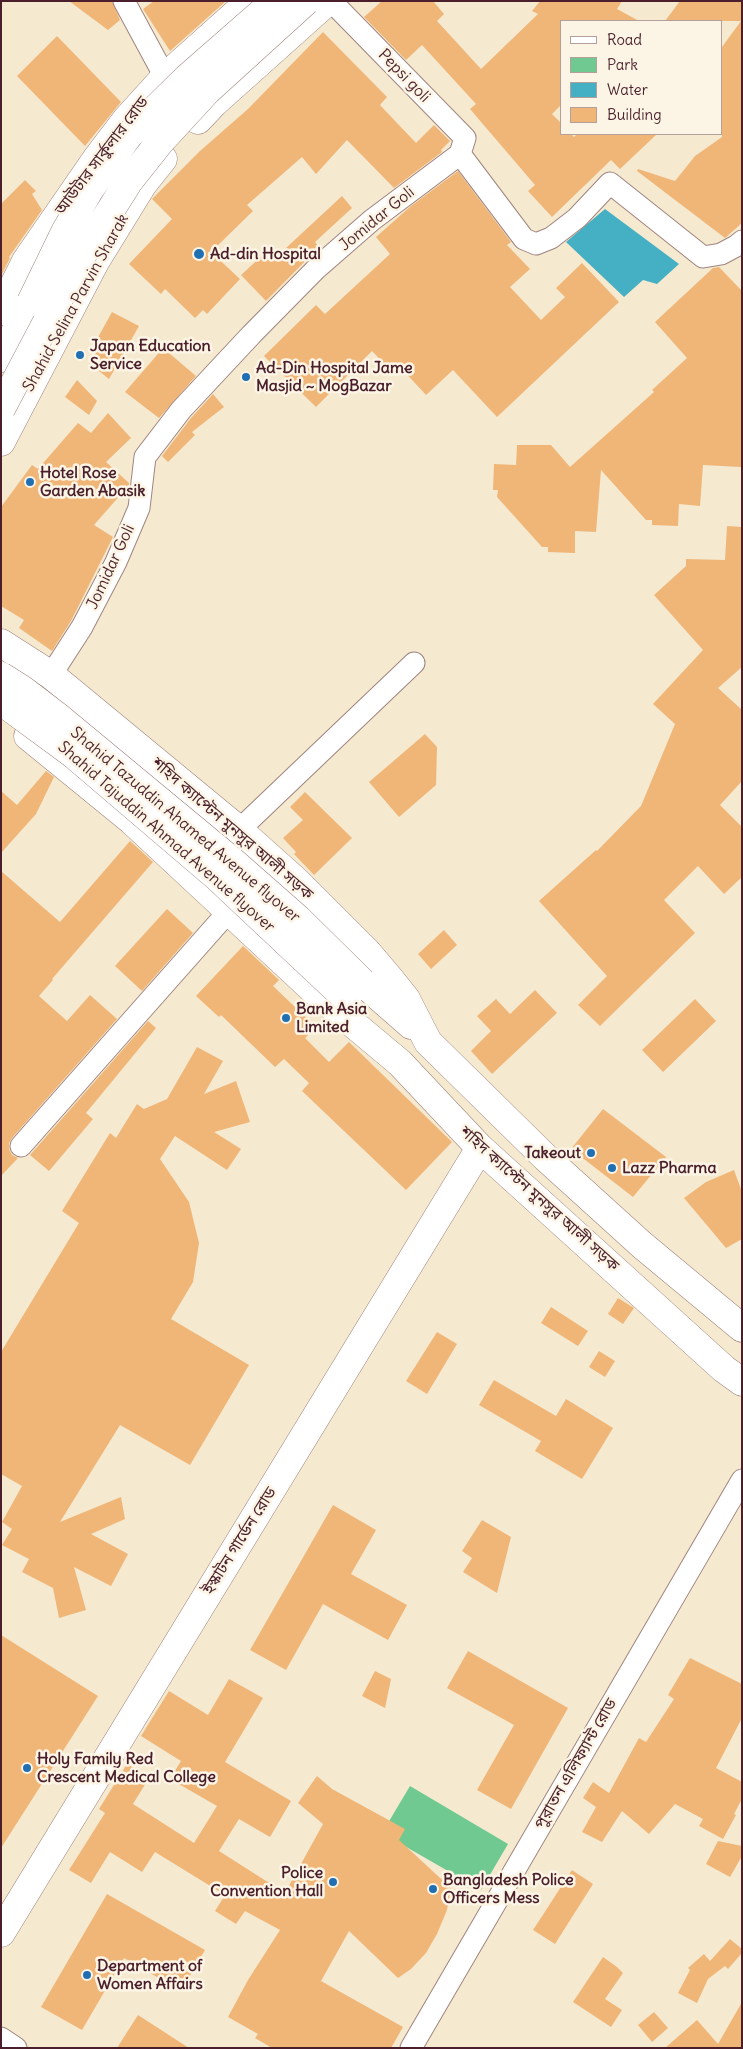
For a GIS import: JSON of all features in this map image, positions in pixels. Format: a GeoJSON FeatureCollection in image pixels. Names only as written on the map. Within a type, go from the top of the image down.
{"type":"FeatureCollection","features":[{"type":"Feature","properties":{"kind":"main road","name":"আউটার সার্কুলার রোড"},"geometry":{"type":"LineString","coordinates":[[1,311],[26,261],[80,182],[126,120],[165,77],[250,1]]}},
{"type":"Feature","properties":{"kind":"main road"},"geometry":{"type":"LineString","coordinates":[[271,1],[297,30]]}},
{"type":"Feature","properties":{"kind":"main road"},"geometry":{"type":"LineString","coordinates":[[1,358],[65,232],[90,189],[128,136],[187,78],[275,1]]}},
{"type":"Feature","properties":{"kind":"main road"},"geometry":{"type":"LineString","coordinates":[[1,409],[81,257],[129,182],[160,142],[207,91],[306,1]]}},
{"type":"Feature","properties":{"kind":"main road","name":"Shahid Selina Parvin Sharak"},"geometry":{"type":"LineString","coordinates":[[1,442],[95,262],[143,184],[214,102],[330,1]]}},
{"type":"Feature","properties":{"kind":"main road"},"geometry":{"type":"LineString","coordinates":[[1,325],[38,262],[65,232]]}},
{"type":"Feature","properties":{"kind":"main road","name":"শহিদ ক্যাপ্টেন মুনসুর আলী সড়ক"},"geometry":{"type":"LineString","coordinates":[[1,643],[51,675],[239,830],[296,881],[368,953],[406,999],[428,1042],[546,1158],[642,1245],[742,1328]]}},
{"type":"Feature","properties":{"kind":"main road"},"geometry":{"type":"LineString","coordinates":[[8,721],[51,675]]}},
{"type":"Feature","properties":{"kind":"main road","name":"Shahid Tazuddin Ahamed Avenue flyover"},"geometry":{"type":"LineString","coordinates":[[1,676],[57,716],[232,861],[298,920],[355,990]]}},
{"type":"Feature","properties":{"kind":"main road","name":"Shahid Tajuddin Ahmad Avenue flyover"},"geometry":{"type":"LineString","coordinates":[[1,701],[73,754],[216,876],[355,990]]}},
{"type":"Feature","properties":{"kind":"main road","name":"শহিদ ক্যাপ্টেন মুনসুর আলী সড়ক"},"geometry":{"type":"LineString","coordinates":[[8,721],[130,820],[320,996],[400,1062],[480,1148],[724,1369],[742,1382]]}},
{"type":"Feature","properties":{"kind":"main road"},"geometry":{"type":"LineString","coordinates":[[355,990],[428,1042]]}},
{"type":"Feature","properties":{"kind":"main road"},"geometry":{"type":"LineString","coordinates":[[355,990],[372,1026],[400,1062]]}},
{"type":"Feature","properties":{"kind":"main road","name":"ইস্কাটন গার্ডেন রোড"},"geometry":{"type":"LineString","coordinates":[[1,1933],[480,1148]]}},
{"type":"Feature","properties":{"kind":"street"},"geometry":{"type":"LineString","coordinates":[[124,1],[165,77]]}},
{"type":"Feature","properties":{"kind":"street","name":"Pepsi goli"},"geometry":{"type":"LineString","coordinates":[[330,1],[465,138],[460,154]]}},
{"type":"Feature","properties":{"kind":"street"},"geometry":{"type":"LineString","coordinates":[[460,154],[524,239],[536,244],[551,238],[577,218],[610,183],[703,257],[721,254],[742,241]]}},
{"type":"Feature","properties":{"kind":"street","name":"Jomidar Goli"},"geometry":{"type":"LineString","coordinates":[[51,675],[82,628],[116,562],[138,508],[145,457],[181,410],[317,268],[372,220],[460,154]]}},
{"type":"Feature","properties":{"kind":"street"},"geometry":{"type":"LineString","coordinates":[[239,830],[414,663]]}},
{"type":"Feature","properties":{"kind":"street"},"geometry":{"type":"LineString","coordinates":[[21,1146],[228,911]]}},
{"type":"Feature","properties":{"kind":"street","name":"পুরাতন এলিফ্যান্ট রোড"},"geometry":{"type":"LineString","coordinates":[[411,2048],[742,1480]]}},
{"type":"Feature","properties":{"kind":"street"},"geometry":{"type":"LineString","coordinates":[[1,2038],[16,2048]]}},
{"type":"Feature","properties":{"kind":"green space"},"geometry":{"type":"Polygon","coordinates":[[[410,1786],[508,1844],[481,1890],[382,1833],[410,1786]]]}},
{"type":"Feature","properties":{"kind":"water"},"geometry":{"type":"Polygon","coordinates":[[[605,209],[679,264],[657,284],[643,280],[624,297],[566,242],[605,209]]]}},
{"type":"Feature","properties":{"kind":"building"},"geometry":{"type":"Polygon","coordinates":[[[69,1],[112,1],[120,20],[108,30],[69,1]]]}},
{"type":"Feature","properties":{"kind":"building"},"geometry":{"type":"Polygon","coordinates":[[[154,1],[226,1],[170,51],[143,9],[154,1]]]}},
{"type":"Feature","properties":{"kind":"building"},"geometry":{"type":"Polygon","coordinates":[[[382,1],[433,1],[444,14],[437,21],[481,69],[538,14],[532,11],[540,1],[622,1],[617,9],[637,20],[560,20],[560,106],[552,114],[560,122],[560,135],[572,135],[574,137],[576,135],[656,135],[620,169],[611,160],[552,217],[528,191],[535,185],[470,109],[476,104],[422,45],[406,60],[364,17],[382,1]]]}},
{"type":"Feature","properties":{"kind":"building"},"geometry":{"type":"Polygon","coordinates":[[[680,1],[742,1],[742,223],[725,238],[637,171],[638,169],[675,181],[695,156],[722,137],[723,46],[741,21],[666,20],[680,1]]]}},
{"type":"Feature","properties":{"kind":"building"},"geometry":{"type":"Polygon","coordinates":[[[323,32],[387,97],[380,105],[416,143],[434,125],[450,141],[441,150],[442,152],[394,188],[347,140],[316,174],[302,157],[247,205],[253,211],[211,252],[240,279],[207,314],[203,310],[195,318],[165,289],[161,294],[129,264],[172,219],[152,199],[200,151],[248,109],[323,32]]]}},
{"type":"Feature","properties":{"kind":"building"},"geometry":{"type":"Polygon","coordinates":[[[57,36],[121,102],[85,146],[17,76],[57,36]]]}},
{"type":"Feature","properties":{"kind":"building"},"geometry":{"type":"Polygon","coordinates":[[[458,171],[511,242],[507,245],[530,269],[510,287],[541,320],[565,297],[556,288],[582,263],[619,302],[497,417],[453,370],[426,395],[402,369],[395,375],[372,351],[316,407],[264,356],[316,305],[325,314],[390,254],[376,237],[411,206],[458,171]]]}},
{"type":"Feature","properties":{"kind":"building"},"geometry":{"type":"Polygon","coordinates":[[[25,180],[36,191],[32,194],[42,210],[9,257],[1,276],[1,204],[25,180]]]}},
{"type":"Feature","properties":{"kind":"building"},"geometry":{"type":"Polygon","coordinates":[[[342,196],[352,208],[315,242],[319,247],[266,301],[241,275],[265,253],[272,261],[342,196]]]}},
{"type":"Feature","properties":{"kind":"building"},"geometry":{"type":"Polygon","coordinates":[[[719,267],[742,291],[741,467],[703,465],[700,506],[679,504],[678,526],[652,525],[652,520],[646,520],[601,470],[596,532],[575,531],[575,553],[548,552],[548,547],[542,547],[497,497],[498,490],[493,490],[494,464],[516,465],[517,445],[551,445],[570,467],[654,392],[652,390],[687,358],[655,322],[713,268],[719,267]]]}},
{"type":"Feature","properties":{"kind":"building"},"geometry":{"type":"Polygon","coordinates":[[[112,312],[139,326],[109,379],[89,363],[96,353],[91,350],[112,312]]]}},
{"type":"Feature","properties":{"kind":"building"},"geometry":{"type":"Polygon","coordinates":[[[163,348],[196,376],[159,418],[125,392],[163,348]]]}},
{"type":"Feature","properties":{"kind":"building"},"geometry":{"type":"Polygon","coordinates":[[[77,380],[97,401],[89,415],[65,397],[77,380]]]}},
{"type":"Feature","properties":{"kind":"building"},"geometry":{"type":"Polygon","coordinates":[[[213,394],[224,407],[192,432],[195,435],[168,462],[162,456],[191,418],[213,394]]]}},
{"type":"Feature","properties":{"kind":"building"},"geometry":{"type":"Polygon","coordinates":[[[108,413],[131,438],[106,462],[129,485],[94,525],[113,537],[71,621],[52,651],[19,628],[24,620],[1,606],[1,507],[32,465],[38,469],[78,423],[91,433],[108,413]]]}},
{"type":"Feature","properties":{"kind":"building"},"geometry":{"type":"Polygon","coordinates":[[[727,526],[742,527],[742,667],[718,688],[742,710],[742,781],[720,805],[742,827],[742,877],[724,894],[698,866],[664,900],[695,933],[600,1026],[578,1005],[607,976],[539,901],[597,851],[641,806],[675,724],[653,704],[703,650],[654,595],[686,566],[686,559],[725,560],[727,526]]]}},
{"type":"Feature","properties":{"kind":"building"},"geometry":{"type":"Polygon","coordinates":[[[425,734],[437,747],[436,785],[399,817],[369,782],[425,734]]]}},
{"type":"Feature","properties":{"kind":"building"},"geometry":{"type":"Polygon","coordinates":[[[46,771],[54,777],[36,814],[1,853],[1,791],[17,805],[46,771]]]}},
{"type":"Feature","properties":{"kind":"building"},"geometry":{"type":"Polygon","coordinates":[[[305,792],[352,838],[314,875],[294,854],[296,852],[283,838],[303,820],[290,807],[305,792]]]}},
{"type":"Feature","properties":{"kind":"building"},"geometry":{"type":"Polygon","coordinates":[[[130,841],[153,862],[39,996],[67,1021],[90,995],[117,1019],[12,1138],[9,1143],[9,1149],[12,1155],[18,1158],[1,1176],[1,871],[60,922],[130,841]]]}},
{"type":"Feature","properties":{"kind":"building"},"geometry":{"type":"Polygon","coordinates":[[[167,909],[193,933],[142,991],[115,966],[167,909]]]}},
{"type":"Feature","properties":{"kind":"building"},"geometry":{"type":"Polygon","coordinates":[[[444,930],[457,945],[431,969],[418,954],[444,930]]]}},
{"type":"Feature","properties":{"kind":"building"},"geometry":{"type":"Polygon","coordinates":[[[243,946],[279,980],[273,986],[316,1027],[305,1038],[329,1062],[349,1042],[452,1142],[406,1190],[302,1091],[309,1083],[284,1059],[275,1067],[221,1015],[219,1017],[196,996],[243,946]]]}},
{"type":"Feature","properties":{"kind":"building"},"geometry":{"type":"Polygon","coordinates":[[[535,990],[557,1013],[492,1074],[471,1051],[491,1031],[477,1016],[496,999],[510,1014],[535,990]]]}},
{"type":"Feature","properties":{"kind":"building"},"geometry":{"type":"Polygon","coordinates":[[[695,999],[716,1021],[663,1072],[642,1050],[695,999]]]}},
{"type":"Feature","properties":{"kind":"building"},"geometry":{"type":"Polygon","coordinates":[[[148,1021],[156,1028],[86,1113],[93,1119],[49,1171],[30,1155],[148,1021]]]}},
{"type":"Feature","properties":{"kind":"building"},"geometry":{"type":"Polygon","coordinates":[[[197,1047],[223,1061],[204,1094],[236,1081],[250,1122],[214,1132],[241,1149],[227,1170],[175,1136],[160,1159],[189,1202],[199,1243],[193,1282],[171,1319],[249,1365],[190,1465],[120,1425],[60,1522],[121,1497],[125,1519],[91,1534],[128,1554],[111,1586],[74,1567],[86,1610],[59,1618],[53,1588],[22,1572],[29,1559],[2,1545],[12,1529],[2,1522],[22,1486],[1,1474],[1,1352],[79,1223],[62,1211],[110,1133],[116,1138],[137,1104],[144,1109],[167,1099],[197,1047]]]}},
{"type":"Feature","properties":{"kind":"building"},"geometry":{"type":"Polygon","coordinates":[[[603,1109],[666,1157],[633,1197],[571,1149],[603,1109]]]}},
{"type":"Feature","properties":{"kind":"building"},"geometry":{"type":"Polygon","coordinates":[[[734,1170],[742,1192],[742,1239],[726,1248],[684,1198],[706,1182],[734,1170]]]}},
{"type":"Feature","properties":{"kind":"building"},"geometry":{"type":"Polygon","coordinates":[[[618,1298],[634,1308],[623,1324],[608,1314],[618,1298]]]}},
{"type":"Feature","properties":{"kind":"building"},"geometry":{"type":"Polygon","coordinates":[[[551,1307],[588,1331],[578,1346],[541,1323],[551,1307]]]}},
{"type":"Feature","properties":{"kind":"building"},"geometry":{"type":"Polygon","coordinates":[[[437,1332],[457,1344],[427,1394],[406,1381],[437,1332]]]}},
{"type":"Feature","properties":{"kind":"building"},"geometry":{"type":"Polygon","coordinates":[[[599,1351],[615,1361],[605,1377],[589,1367],[599,1351]]]}},
{"type":"Feature","properties":{"kind":"building"},"geometry":{"type":"Polygon","coordinates":[[[494,1380],[556,1416],[566,1399],[613,1428],[582,1479],[535,1451],[541,1441],[479,1405],[494,1380]]]}},
{"type":"Feature","properties":{"kind":"building"},"geometry":{"type":"Polygon","coordinates":[[[333,1505],[376,1530],[351,1574],[407,1605],[388,1640],[323,1604],[286,1670],[250,1650],[333,1505]]]}},
{"type":"Feature","properties":{"kind":"building"},"geometry":{"type":"Polygon","coordinates":[[[482,1520],[511,1537],[497,1593],[463,1572],[472,1558],[462,1551],[482,1520]]]}},
{"type":"Feature","properties":{"kind":"building","name":"Holy Family Red Crescent Medical College"},"geometry":{"type":"Polygon","coordinates":[[[1,1635],[98,1696],[1,1848],[1,1635]]]}},
{"type":"Feature","properties":{"kind":"building"},"geometry":{"type":"Polygon","coordinates":[[[468,1651],[568,1708],[511,1809],[477,1790],[514,1725],[447,1688],[468,1651]]]}},
{"type":"Feature","properties":{"kind":"building"},"geometry":{"type":"Polygon","coordinates":[[[690,1658],[742,1684],[742,1718],[716,1768],[742,1782],[742,1799],[723,1839],[699,1826],[703,1819],[675,1804],[649,1834],[622,1811],[602,1842],[582,1832],[596,1807],[583,1798],[593,1782],[609,1793],[639,1738],[646,1742],[674,1699],[668,1695],[690,1658]]]}},
{"type":"Feature","properties":{"kind":"building"},"geometry":{"type":"Polygon","coordinates":[[[375,1671],[391,1679],[385,1708],[362,1696],[375,1671]]]}},
{"type":"Feature","properties":{"kind":"building"},"geometry":{"type":"Polygon","coordinates":[[[229,1679],[263,1698],[225,1762],[291,1801],[270,1837],[239,1819],[219,1851],[285,1893],[323,1824],[298,1803],[317,1776],[332,1789],[405,1829],[399,1840],[451,1888],[447,1910],[437,1934],[426,1953],[411,1969],[398,1978],[349,1931],[321,1981],[403,2027],[391,2048],[272,2048],[255,2038],[258,2034],[228,2017],[248,1980],[280,1930],[245,1911],[236,1924],[215,1911],[225,1895],[155,1852],[142,1872],[110,1852],[91,1883],[69,1870],[105,1813],[99,1809],[127,1764],[149,1778],[133,1804],[194,1843],[217,1806],[170,1779],[181,1761],[141,1736],[169,1691],[208,1715],[229,1679]]]}},
{"type":"Feature","properties":{"kind":"building"},"geometry":{"type":"Polygon","coordinates":[[[718,1841],[742,1846],[742,1856],[730,1877],[706,1864],[718,1841]]]}},
{"type":"Feature","properties":{"kind":"building"},"geometry":{"type":"Polygon","coordinates":[[[572,1870],[593,1884],[555,1944],[533,1930],[572,1870]]]}},
{"type":"Feature","properties":{"kind":"building","name":"Department of Women Affairs"},"geometry":{"type":"Polygon","coordinates":[[[107,1894],[205,1950],[181,1991],[124,1958],[82,2030],[41,2007],[107,1894]]]}},
{"type":"Feature","properties":{"kind":"building"},"geometry":{"type":"Polygon","coordinates":[[[730,1939],[742,1949],[742,1953],[728,1969],[725,1966],[708,1979],[697,2003],[678,1993],[690,1970],[688,1968],[704,1954],[710,1961],[730,1939]]]}},
{"type":"Feature","properties":{"kind":"building"},"geometry":{"type":"Polygon","coordinates":[[[603,1957],[623,1973],[605,1999],[622,2010],[611,2027],[573,2002],[603,1957]]]}},
{"type":"Feature","properties":{"kind":"building"},"geometry":{"type":"Polygon","coordinates":[[[742,2002],[742,2048],[665,2048],[697,2020],[718,2044],[742,2002]]]}},
{"type":"Feature","properties":{"kind":"building"},"geometry":{"type":"Polygon","coordinates":[[[654,2012],[668,2028],[652,2042],[638,2025],[654,2012]]]}},
{"type":"Feature","properties":{"kind":"building"},"geometry":{"type":"Polygon","coordinates":[[[138,2015],[189,2048],[117,2048],[138,2015]]]}},
{"type":"Feature","properties":{"kind":"place","name":"Ad-din Hospital"},"geometry":{"type":"Point","coordinates":[199,254]}},
{"type":"Feature","properties":{"kind":"place","name":"Japan Education Service"},"geometry":{"type":"Point","coordinates":[80,355]}},
{"type":"Feature","properties":{"kind":"place","name":"Ad-Din Hospital Jame Masjid ~ MogBazar"},"geometry":{"type":"Point","coordinates":[246,377]}},
{"type":"Feature","properties":{"kind":"place","name":"Hotel Rose Garden Abasik"},"geometry":{"type":"Point","coordinates":[30,482]}},
{"type":"Feature","properties":{"kind":"place","name":"Bank Asia Limited"},"geometry":{"type":"Point","coordinates":[286,1018]}},
{"type":"Feature","properties":{"kind":"place","name":"Takeout"},"geometry":{"type":"Point","coordinates":[591,1153]}},
{"type":"Feature","properties":{"kind":"place","name":"Lazz Pharma"},"geometry":{"type":"Point","coordinates":[612,1168]}},
{"type":"Feature","properties":{"kind":"place","name":"Holy Family Red Crescent Medical College"},"geometry":{"type":"Point","coordinates":[27,1768]}},
{"type":"Feature","properties":{"kind":"place","name":"Police Convention Hall"},"geometry":{"type":"Point","coordinates":[333,1882]}},
{"type":"Feature","properties":{"kind":"place","name":"Bangladesh Police Officers Mess"},"geometry":{"type":"Point","coordinates":[433,1889]}},
{"type":"Feature","properties":{"kind":"place","name":"Department of Women Affairs"},"geometry":{"type":"Point","coordinates":[87,1975]}}]}
